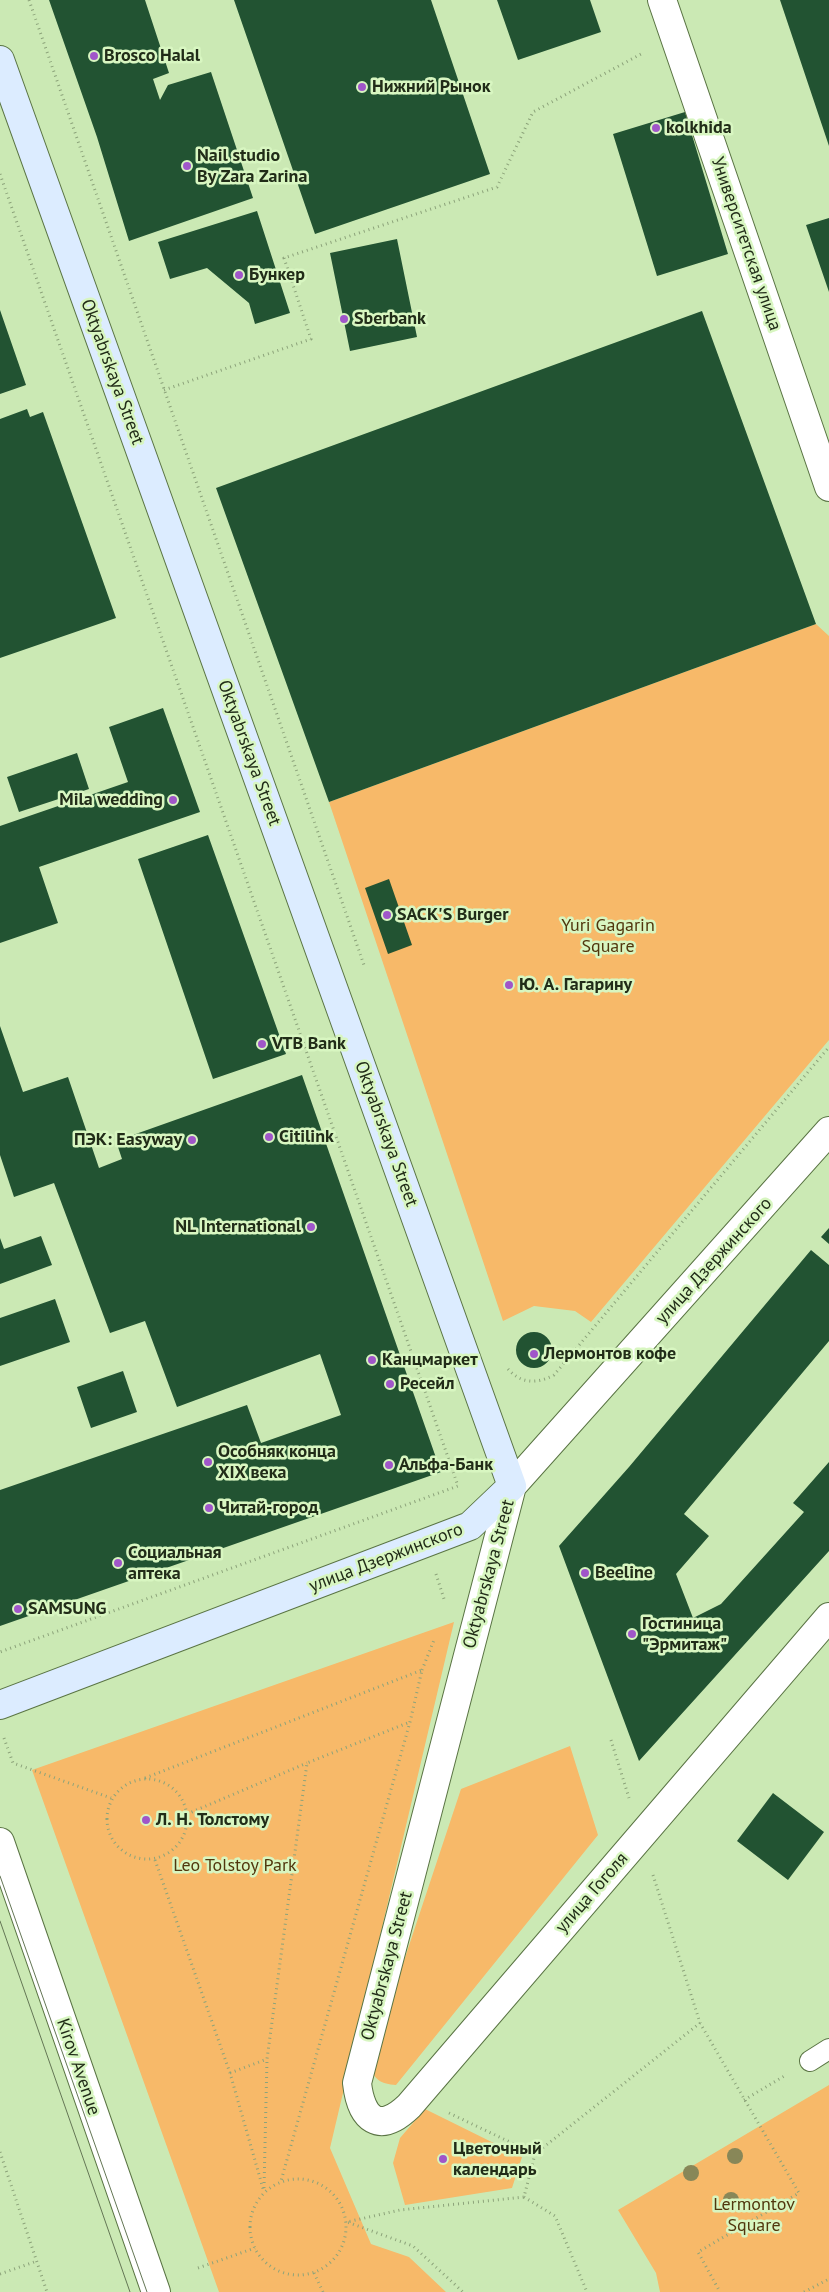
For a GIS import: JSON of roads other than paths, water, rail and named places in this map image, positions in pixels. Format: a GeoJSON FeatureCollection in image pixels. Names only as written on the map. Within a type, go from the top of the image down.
{"type":"FeatureCollection","features":[{"type":"Feature","properties":{"kind":"main road","name":"Oktyabrskaya Street"},"geometry":{"type":"LineString","coordinates":[[0,60],[512,1486]]}},
{"type":"Feature","properties":{"kind":"main road","name":"улица Дзержинского"},"geometry":{"type":"LineString","coordinates":[[0,1705],[461,1530],[470,1526],[512,1486]]}},
{"type":"Feature","properties":{"kind":"street","name":"Университетская улица"},"geometry":{"type":"LineString","coordinates":[[662,0],[676,35],[829,488]]}},
{"type":"Feature","properties":{"kind":"street","name":"улица Дзержинского"},"geometry":{"type":"LineString","coordinates":[[512,1486],[829,1131]]}},
{"type":"Feature","properties":{"kind":"street","name":"Oktyabrskaya Street"},"geometry":{"type":"LineString","coordinates":[[357,2083],[512,1486]]}},
{"type":"Feature","properties":{"kind":"street","name":"улица Гоголя"},"geometry":{"type":"LineString","coordinates":[[357,2083],[363,2110],[370,2118],[377,2122],[398,2116],[829,1618]]}},
{"type":"Feature","properties":{"kind":"street","name":"Kirov Avenue"},"geometry":{"type":"LineString","coordinates":[[0,1842],[156,2292]]}},
{"type":"Feature","properties":{"kind":"lane"},"geometry":{"type":"LineString","coordinates":[[810,2061],[829,2050]]}},
{"type":"Feature","properties":{"kind":"tram line"},"geometry":{"type":"LineString","coordinates":[[0,1876],[147,2292]]}},
{"type":"Feature","properties":{"kind":"tram line"},"geometry":{"type":"LineString","coordinates":[[0,1921],[130,2292]]}},
{"type":"Feature","properties":{"kind":"place","name":"Brosco Halal"},"geometry":{"type":"Point","coordinates":[94,56]}},
{"type":"Feature","properties":{"kind":"place","name":"Нижний Рынок"},"geometry":{"type":"Point","coordinates":[362,87]}},
{"type":"Feature","properties":{"kind":"place","name":"kolkhida"},"geometry":{"type":"Point","coordinates":[656,128]}},
{"type":"Feature","properties":{"kind":"place","name":"Nail studio By Zara Zarina"},"geometry":{"type":"Point","coordinates":[187,166]}},
{"type":"Feature","properties":{"kind":"place","name":"Бункер"},"geometry":{"type":"Point","coordinates":[239,275]}},
{"type":"Feature","properties":{"kind":"place","name":"Sberbank"},"geometry":{"type":"Point","coordinates":[344,319]}},
{"type":"Feature","properties":{"kind":"place","name":"Mila wedding"},"geometry":{"type":"Point","coordinates":[173,800]}},
{"type":"Feature","properties":{"kind":"place","name":"SACK'S Burger"},"geometry":{"type":"Point","coordinates":[387,915]}},
{"type":"Feature","properties":{"kind":"place","name":"Ю. А. Гагарину"},"geometry":{"type":"Point","coordinates":[509,985]}},
{"type":"Feature","properties":{"kind":"place","name":"VTB Bank"},"geometry":{"type":"Point","coordinates":[262,1044]}},
{"type":"Feature","properties":{"kind":"place","name":"Citilink"},"geometry":{"type":"Point","coordinates":[269,1137]}},
{"type":"Feature","properties":{"kind":"place","name":"ПЭК: Easyway"},"geometry":{"type":"Point","coordinates":[192,1140]}},
{"type":"Feature","properties":{"kind":"place","name":"NL International"},"geometry":{"type":"Point","coordinates":[311,1227]}},
{"type":"Feature","properties":{"kind":"place","name":"Лермонтов кофе"},"geometry":{"type":"Point","coordinates":[534,1354]}},
{"type":"Feature","properties":{"kind":"place","name":"Канцмаркет"},"geometry":{"type":"Point","coordinates":[372,1360]}},
{"type":"Feature","properties":{"kind":"place","name":"Ресейл"},"geometry":{"type":"Point","coordinates":[390,1384]}},
{"type":"Feature","properties":{"kind":"place","name":"Особняк конца XIX века"},"geometry":{"type":"Point","coordinates":[208,1462]}},
{"type":"Feature","properties":{"kind":"place","name":"Альфа-Банк"},"geometry":{"type":"Point","coordinates":[389,1465]}},
{"type":"Feature","properties":{"kind":"place","name":"Читай-город"},"geometry":{"type":"Point","coordinates":[209,1508]}},
{"type":"Feature","properties":{"kind":"place","name":"Социальная аптека"},"geometry":{"type":"Point","coordinates":[118,1563]}},
{"type":"Feature","properties":{"kind":"place","name":"Beeline"},"geometry":{"type":"Point","coordinates":[585,1573]}},
{"type":"Feature","properties":{"kind":"place","name":"SAMSUNG"},"geometry":{"type":"Point","coordinates":[18,1609]}},
{"type":"Feature","properties":{"kind":"place","name":"Гостиница \"Эрмитаж\""},"geometry":{"type":"Point","coordinates":[632,1634]}},
{"type":"Feature","properties":{"kind":"place","name":"Л. Н. Толстому"},"geometry":{"type":"Point","coordinates":[146,1820]}},
{"type":"Feature","properties":{"kind":"place","name":"Цветочный календарь"},"geometry":{"type":"Point","coordinates":[443,2159]}},
{"type":"Feature","properties":{"kind":"park label","name":"Yuri Gagarin Square"},"geometry":{"type":"Point","coordinates":[608,936]}},
{"type":"Feature","properties":{"kind":"park label","name":"Leo Tolstoy Park"},"geometry":{"type":"Point","coordinates":[235,1866]}},
{"type":"Feature","properties":{"kind":"park label","name":"Lermontov Square"},"geometry":{"type":"Point","coordinates":[754,2215]}}]}
